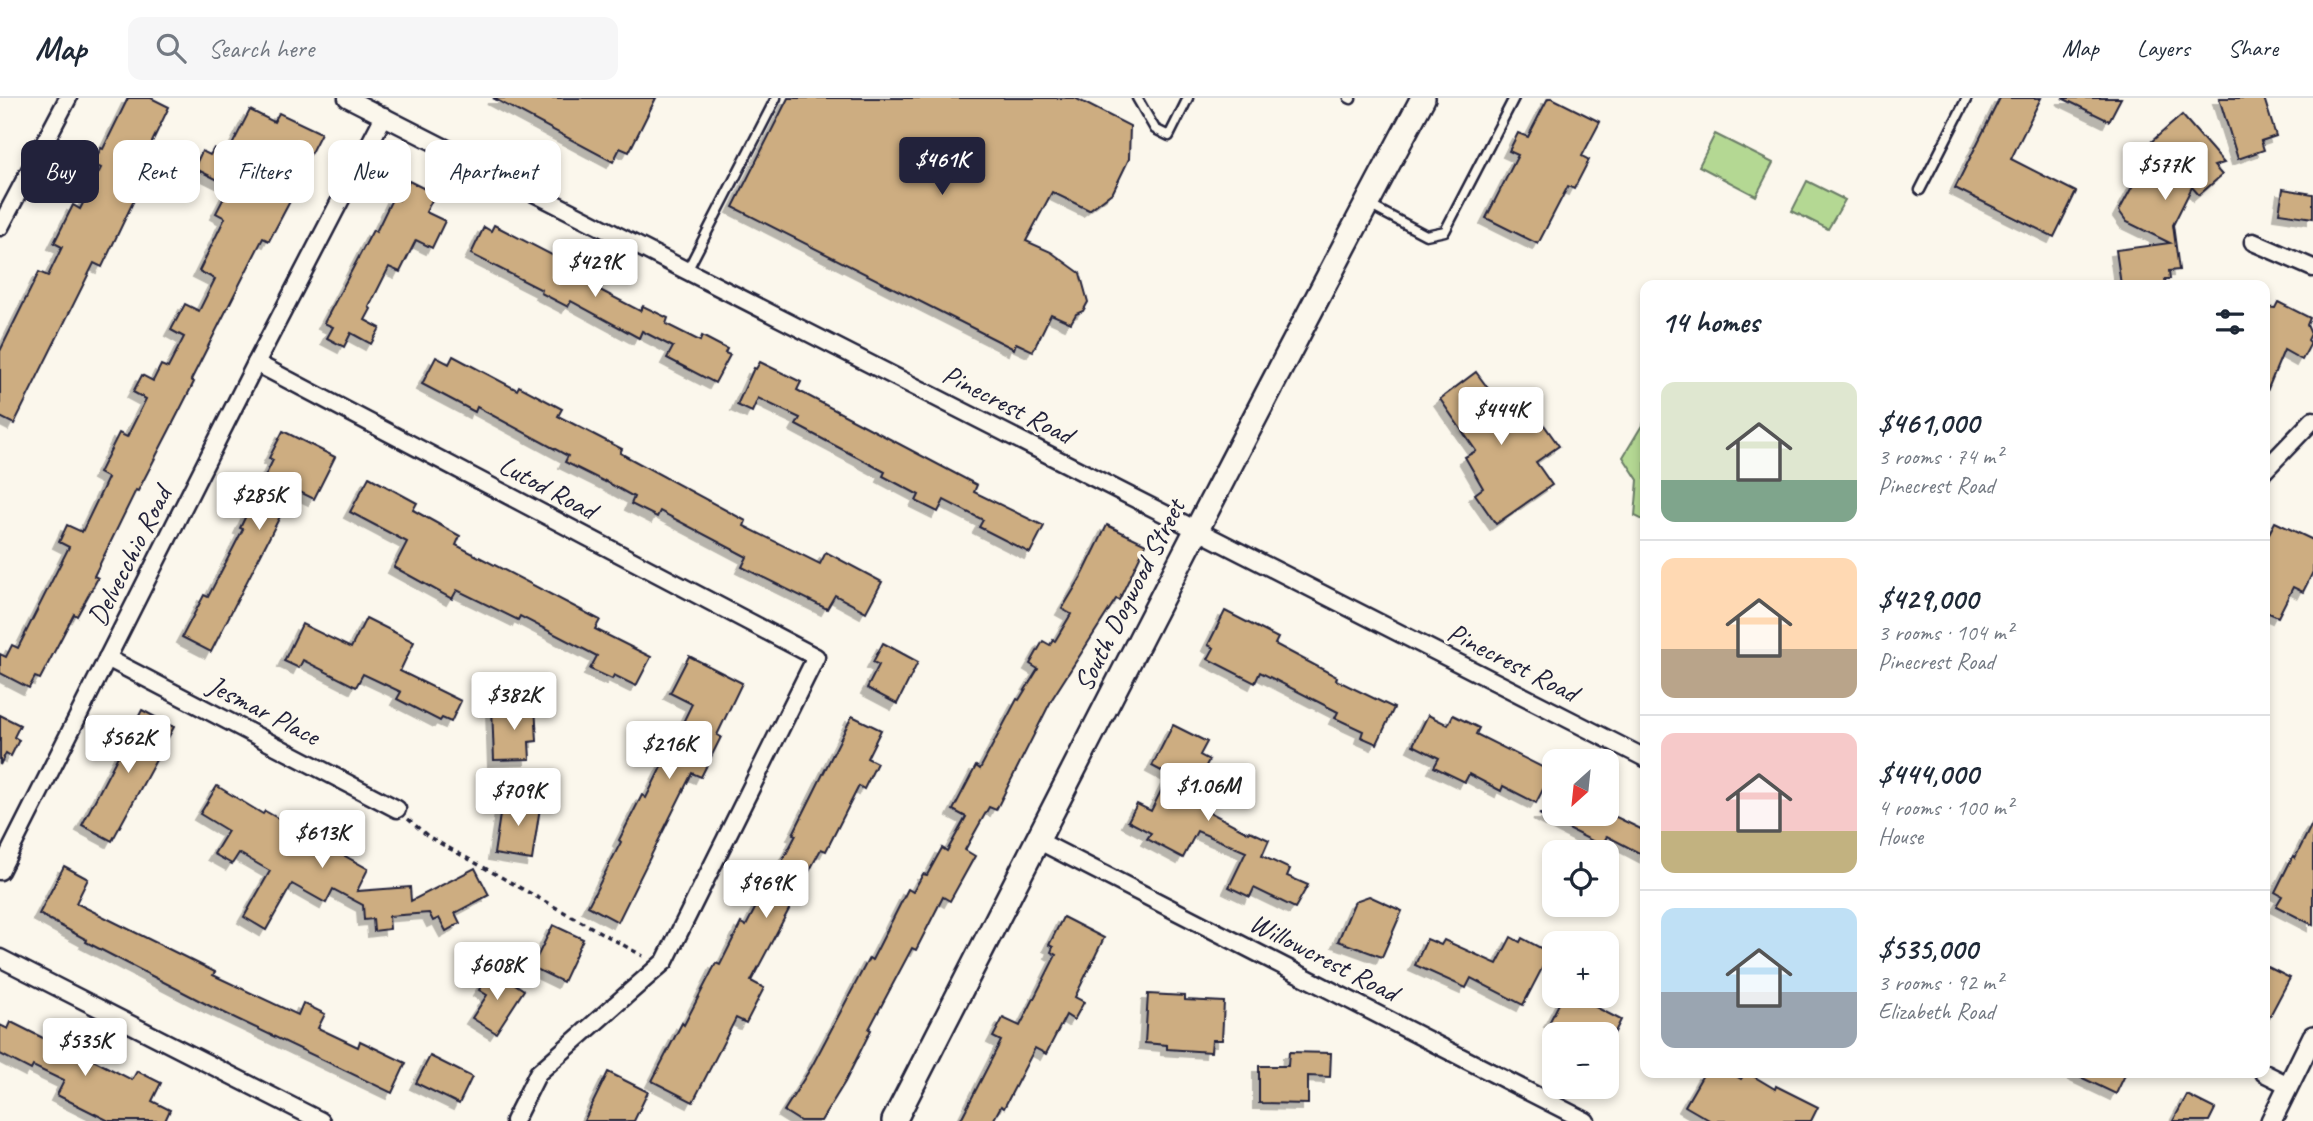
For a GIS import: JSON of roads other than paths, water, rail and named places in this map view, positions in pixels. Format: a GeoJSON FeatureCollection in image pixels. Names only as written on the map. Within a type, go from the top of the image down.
{"type":"FeatureCollection","features":[{"type":"Feature","properties":{"kind":"main road","name":"South Dogwood Street"},"geometry":{"type":"LineString","coordinates":[[894,1121],[1196,530],[1423,98]]}},
{"type":"Feature","properties":{"kind":"street"},"geometry":{"type":"LineString","coordinates":[[0,228],[68,98]]}},
{"type":"Feature","properties":{"kind":"street","name":"Pinecrest Road"},"geometry":{"type":"LineString","coordinates":[[347,98],[1640,755]]}},
{"type":"Feature","properties":{"kind":"street","name":"Delvecchio Road"},"geometry":{"type":"LineString","coordinates":[[0,871],[384,116]]}},
{"type":"Feature","properties":{"kind":"street"},"geometry":{"type":"LineString","coordinates":[[2253,242],[2313,268]]}},
{"type":"Feature","properties":{"kind":"street","name":"Lutod Road"},"geometry":{"type":"LineString","coordinates":[[257,362],[816,657],[665,961],[538,1073],[514,1121]]}},
{"type":"Feature","properties":{"kind":"street"},"geometry":{"type":"LineString","coordinates":[[2270,465],[2313,420]]}},
{"type":"Feature","properties":{"kind":"street","name":"Jesmar Place"},"geometry":{"type":"LineString","coordinates":[[107,658],[397,809]]}},
{"type":"Feature","properties":{"kind":"street","name":"Willowcrest Road"},"geometry":{"type":"LineString","coordinates":[[1037,841],[1586,1121]]}},
{"type":"Feature","properties":{"kind":"street"},"geometry":{"type":"LineString","coordinates":[[0,958],[321,1121]]}},
{"type":"Feature","properties":{"kind":"street"},"geometry":{"type":"LineString","coordinates":[[2271,1121],[2313,1036]]}},
{"type":"Feature","properties":{"kind":"street"},"geometry":{"type":"LineString","coordinates":[[2270,1076],[2288,1085]]}},
{"type":"Feature","properties":{"kind":"lane"},"geometry":{"type":"LineString","coordinates":[[687,271],[776,98]]}},
{"type":"Feature","properties":{"kind":"lane"},"geometry":{"type":"LineString","coordinates":[[1137,98],[1155,129],[1169,135],[1188,98]]}},
{"type":"Feature","properties":{"kind":"lane"},"geometry":{"type":"LineString","coordinates":[[1367,204],[1426,235],[1445,231],[1514,98]]}},
{"type":"Feature","properties":{"kind":"lane"},"geometry":{"type":"LineString","coordinates":[[1920,190],[1967,98]]}}]}
